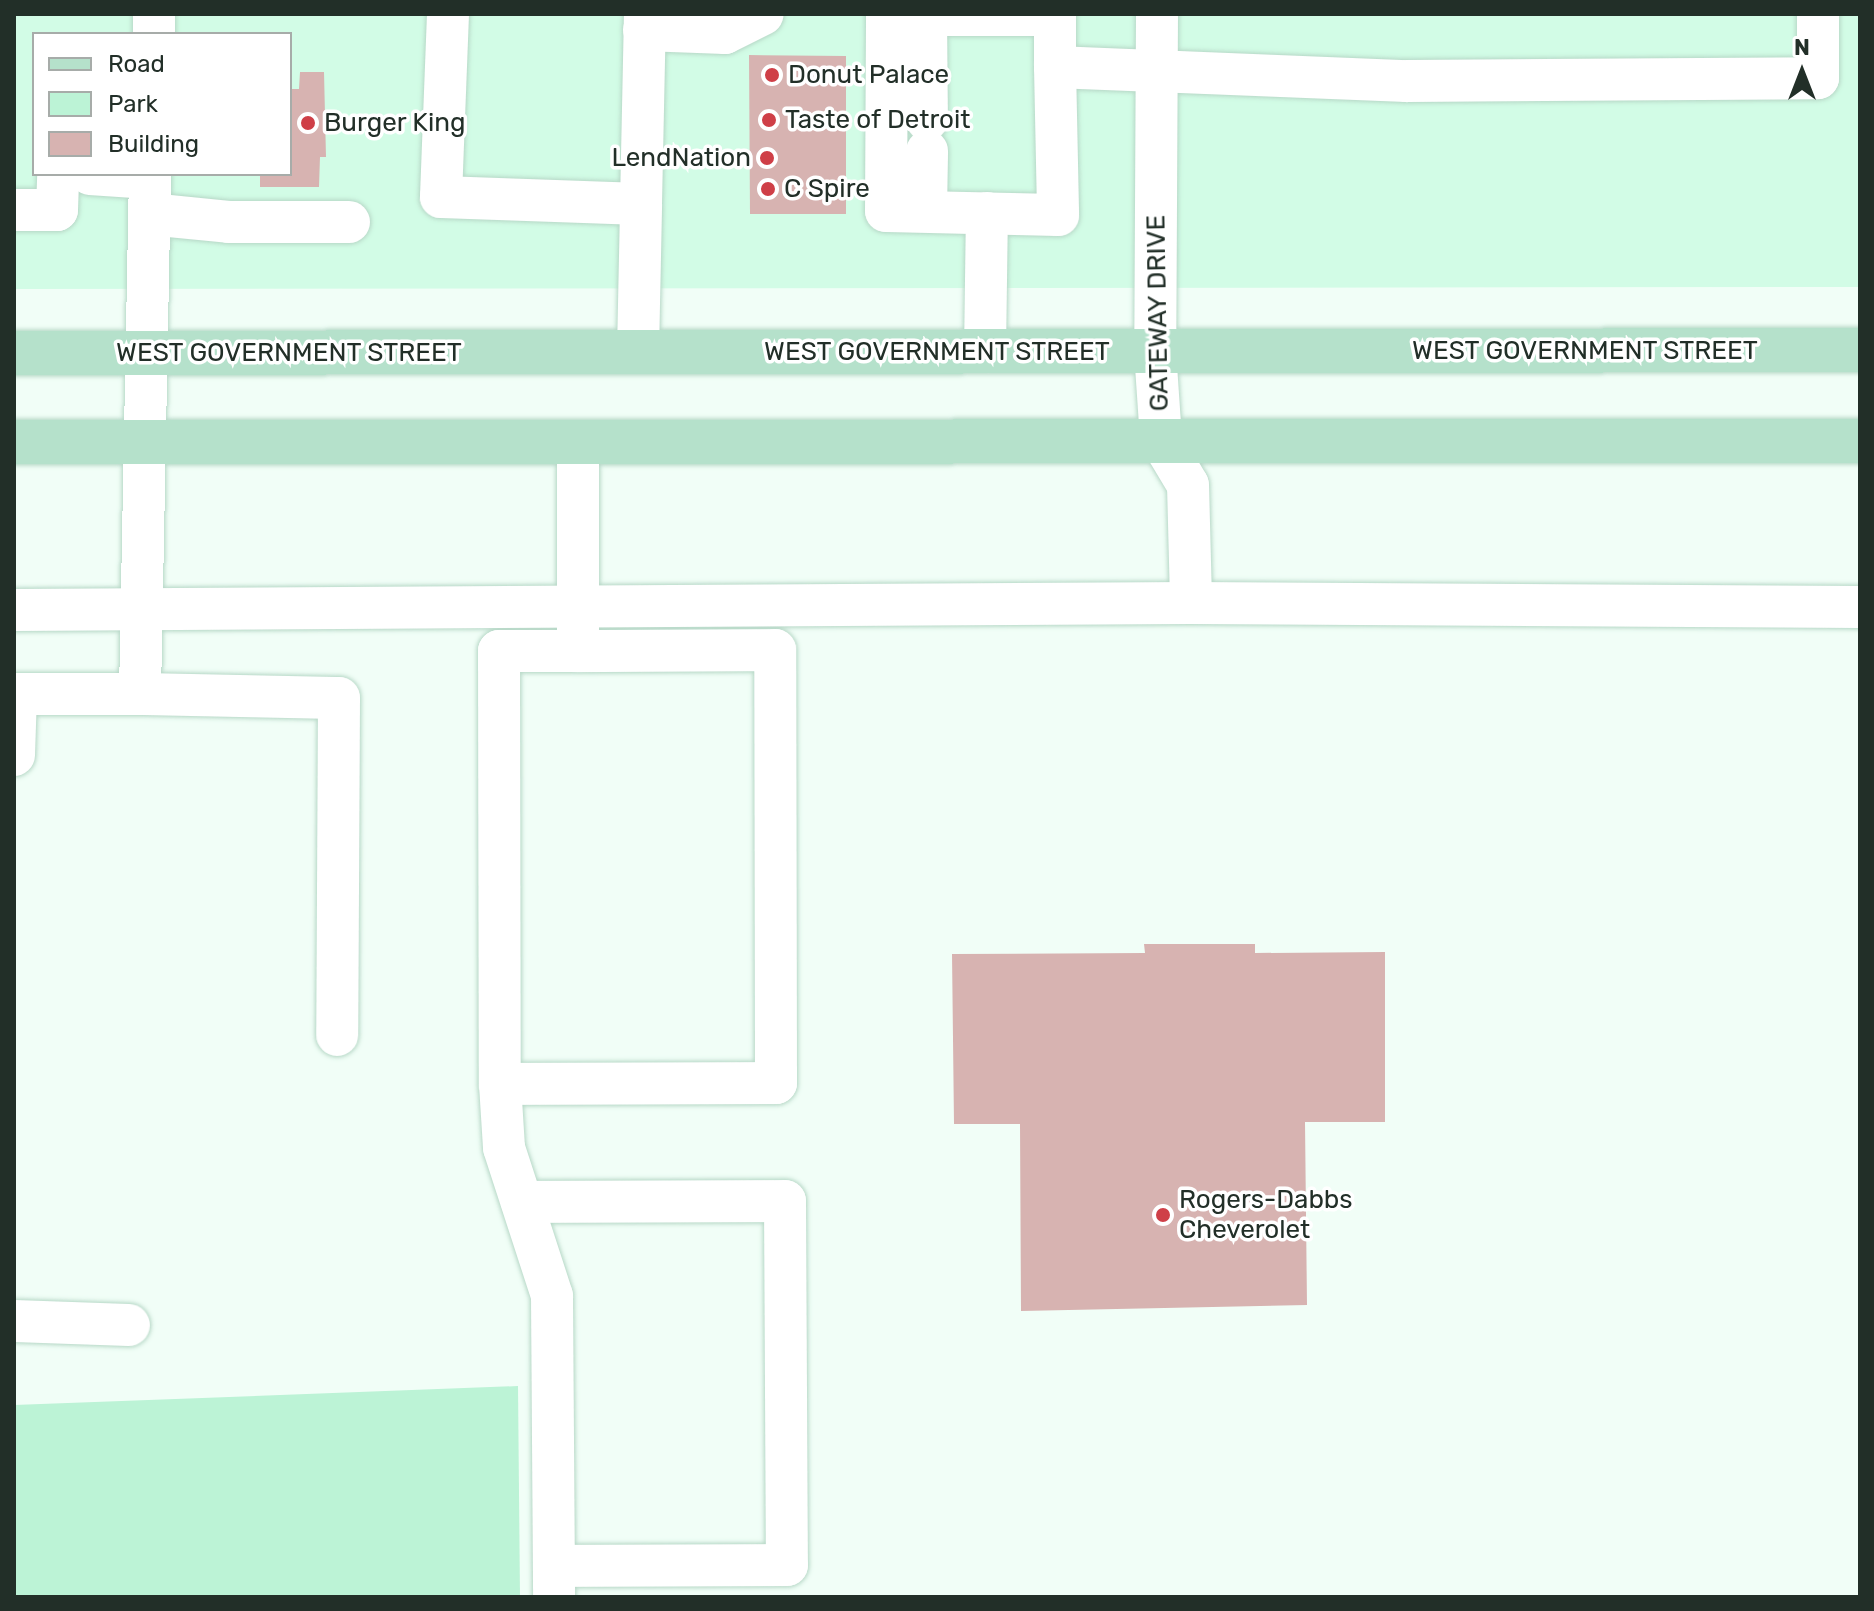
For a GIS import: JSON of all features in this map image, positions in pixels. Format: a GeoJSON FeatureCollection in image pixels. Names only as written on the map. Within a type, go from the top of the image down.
{"type":"FeatureCollection","features":[{"type":"Feature","properties":{"kind":"main road","name":"WEST GOVERNMENT STREET"},"geometry":{"type":"LineString","coordinates":[[14,353],[1860,350]]}},
{"type":"Feature","properties":{"kind":"main road"},"geometry":{"type":"LineString","coordinates":[[14,442],[1860,441]]}},
{"type":"Feature","properties":{"kind":"street"},"geometry":{"type":"LineString","coordinates":[[448,14],[441,197],[641,204]]}},
{"type":"Feature","properties":{"kind":"street"},"geometry":{"type":"LineString","coordinates":[[638,352],[645,22],[725,33],[763,14]]}},
{"type":"Feature","properties":{"kind":"street"},"geometry":{"type":"LineString","coordinates":[[926,14],[926,211]]}},
{"type":"Feature","properties":{"kind":"street","name":"GATEWAY DRIVE"},"geometry":{"type":"LineString","coordinates":[[1157,14],[1155,351],[1161,440],[1188,485],[1191,603]]}},
{"type":"Feature","properties":{"kind":"street"},"geometry":{"type":"LineString","coordinates":[[1055,67],[1156,68],[1407,81],[1818,78],[1818,14]]}},
{"type":"Feature","properties":{"kind":"street"},"geometry":{"type":"LineString","coordinates":[[887,15],[1055,15],[1055,67],[1058,215],[886,211],[887,15]]}},
{"type":"Feature","properties":{"kind":"street"},"geometry":{"type":"LineString","coordinates":[[14,210],[57,210],[58,176]]}},
{"type":"Feature","properties":{"kind":"street"},"geometry":{"type":"LineString","coordinates":[[98,176],[150,189],[229,222],[349,222]]}},
{"type":"Feature","properties":{"kind":"street"},"geometry":{"type":"LineString","coordinates":[[140,694],[150,189]]}},
{"type":"Feature","properties":{"kind":"street"},"geometry":{"type":"LineString","coordinates":[[985,352],[987,213]]}},
{"type":"Feature","properties":{"kind":"street"},"geometry":{"type":"LineString","coordinates":[[578,441],[578,651]]}},
{"type":"Feature","properties":{"kind":"street"},"geometry":{"type":"LineString","coordinates":[[14,610],[577,604],[1191,603],[1860,607]]}},
{"type":"Feature","properties":{"kind":"street"},"geometry":{"type":"LineString","coordinates":[[500,1084],[776,1083],[775,650],[499,651],[500,1084],[504,1148],[522,1202],[544,1258],[553,1305],[554,1582],[787,1565],[785,1201],[522,1202]]}},
{"type":"Feature","properties":{"kind":"street"},"geometry":{"type":"LineString","coordinates":[[14,755],[15,694],[339,698],[337,1035]]}},
{"type":"Feature","properties":{"kind":"street"},"geometry":{"type":"LineString","coordinates":[[14,1321],[129,1325]]}},
{"type":"Feature","properties":{"kind":"shaded area"},"geometry":{"type":"Polygon","coordinates":[[[14,14],[1860,14],[1860,287],[14,289],[14,14]]]}},
{"type":"Feature","properties":{"kind":"green space"},"geometry":{"type":"Polygon","coordinates":[[[518,1386],[520,1597],[14,1597],[14,1405],[518,1386]]]}},
{"type":"Feature","properties":{"kind":"building"},"geometry":{"type":"Polygon","coordinates":[[[749,55],[846,56],[846,214],[750,214],[749,55]]]}},
{"type":"Feature","properties":{"kind":"building","name":"Burger King"},"geometry":{"type":"Polygon","coordinates":[[[300,72],[324,72],[326,157],[320,157],[319,187],[260,187],[260,176],[292,176],[292,89],[299,89],[300,72]]]}},
{"type":"Feature","properties":{"kind":"building","name":"Rogers-Dabbs Cheverolet"},"geometry":{"type":"Polygon","coordinates":[[[1144,944],[1255,944],[1255,953],[1385,952],[1385,1122],[1305,1122],[1307,1305],[1021,1311],[1020,1124],[954,1124],[952,954],[1145,953],[1144,944]]]}},
{"type":"Feature","properties":{"kind":"place","name":"Donut Palace"},"geometry":{"type":"Point","coordinates":[772,75]}},
{"type":"Feature","properties":{"kind":"place","name":"Taste of Detroit"},"geometry":{"type":"Point","coordinates":[769,120]}},
{"type":"Feature","properties":{"kind":"place","name":"Burger King"},"geometry":{"type":"Point","coordinates":[308,123]}},
{"type":"Feature","properties":{"kind":"place","name":"LendNation"},"geometry":{"type":"Point","coordinates":[767,158]}},
{"type":"Feature","properties":{"kind":"place","name":"C Spire"},"geometry":{"type":"Point","coordinates":[768,189]}},
{"type":"Feature","properties":{"kind":"place","name":"Rogers-Dabbs Cheverolet"},"geometry":{"type":"Point","coordinates":[1163,1215]}}]}
